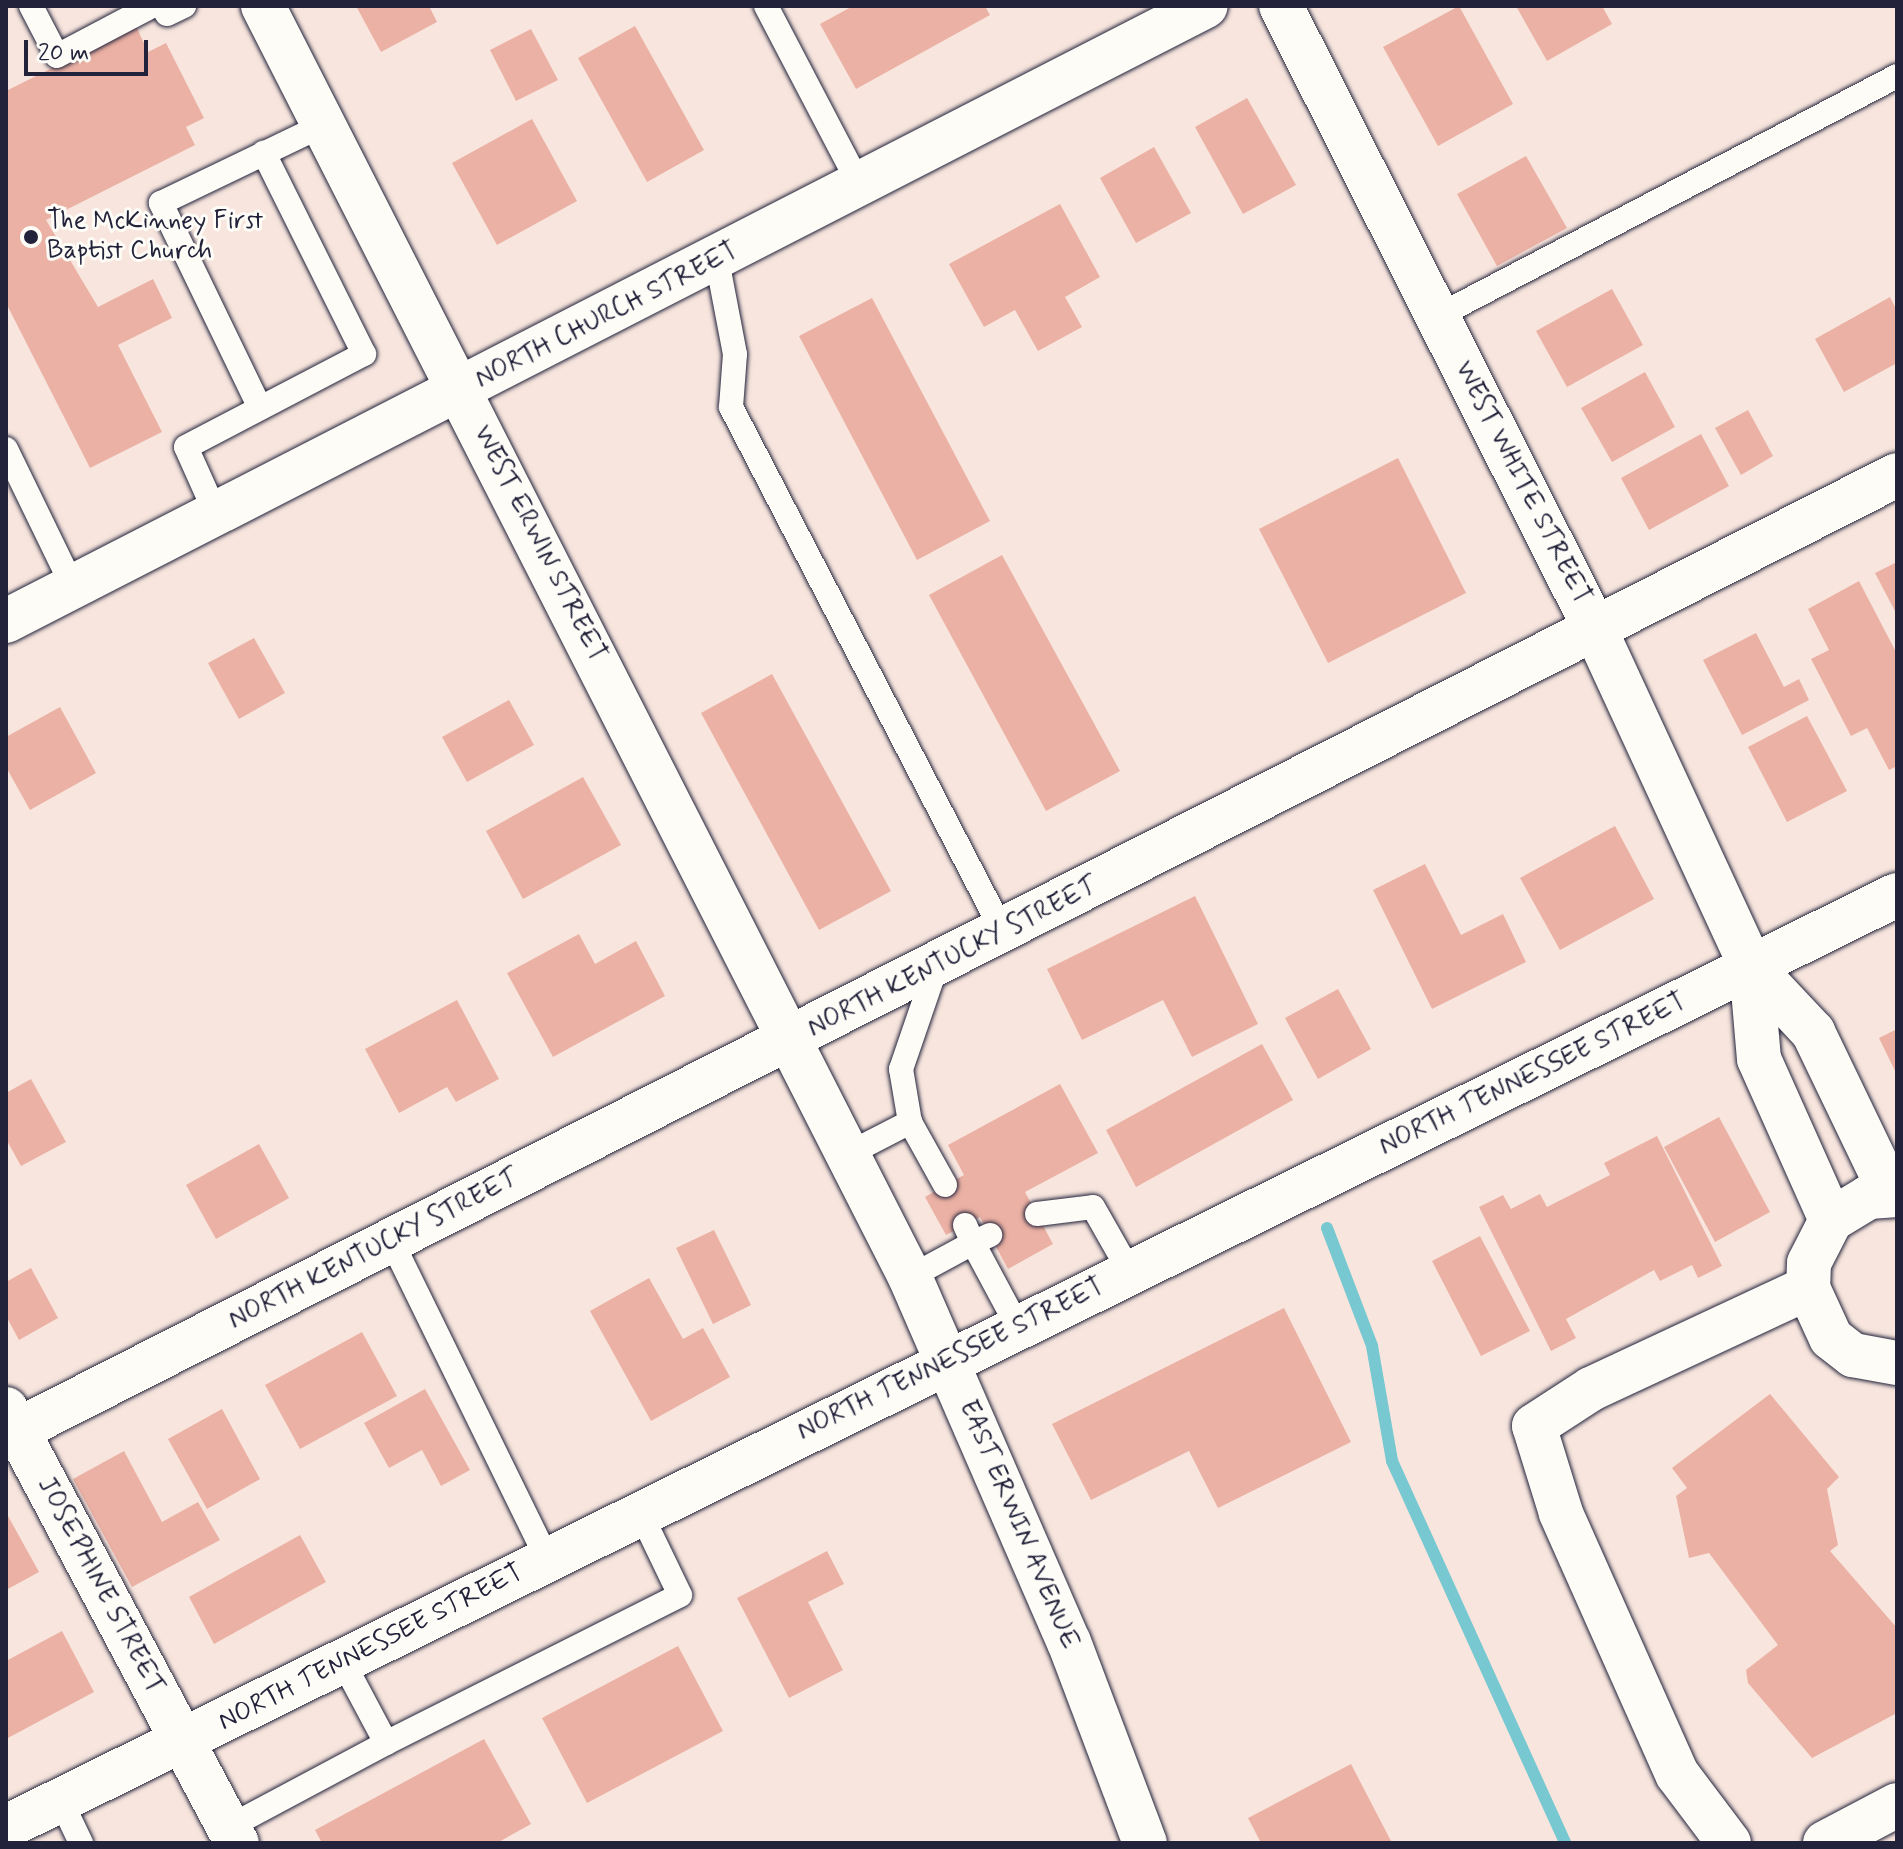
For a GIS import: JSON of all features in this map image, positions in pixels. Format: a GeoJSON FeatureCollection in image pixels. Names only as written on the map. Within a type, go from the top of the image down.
{"type":"FeatureCollection","features":[{"type":"Feature","properties":{"kind":"street","name":"WEST ERWIN STREET"},"geometry":{"type":"LineString","coordinates":[[263,6],[792,1039]]}},
{"type":"Feature","properties":{"kind":"street","name":"NORTH CHURCH STREET"},"geometry":{"type":"LineString","coordinates":[[6,621],[861,188],[1206,6]]}},
{"type":"Feature","properties":{"kind":"street","name":"WEST WHITE STREET"},"geometry":{"type":"LineString","coordinates":[[1281,6],[1595,629],[1751,966]]}},
{"type":"Feature","properties":{"kind":"street","name":"NORTH KENTUCKY STREET"},"geometry":{"type":"LineString","coordinates":[[10,1425],[392,1242],[1897,475]]}},
{"type":"Feature","properties":{"kind":"street","name":"NORTH TENNESSEE STREET"},"geometry":{"type":"LineString","coordinates":[[6,1827],[184,1742],[947,1361],[1897,895]]}},
{"type":"Feature","properties":{"kind":"street"},"geometry":{"type":"LineString","coordinates":[[1751,966],[1813,1032],[1894,1194],[1849,1206],[1831,1220],[1813,1251],[1808,1288],[1831,1338],[1853,1355],[1897,1363]]}},
{"type":"Feature","properties":{"kind":"street"},"geometry":{"type":"LineString","coordinates":[[1751,966],[1759,1059],[1831,1220]]}},
{"type":"Feature","properties":{"kind":"street","name":"EAST ERWIN AVENUE"},"geometry":{"type":"LineString","coordinates":[[792,1039],[910,1277],[947,1361],[1069,1642],[1145,1843]]}},
{"type":"Feature","properties":{"kind":"street"},"geometry":{"type":"LineString","coordinates":[[1729,1843],[1677,1774],[1561,1513],[1534,1426],[1591,1389],[1808,1288]]}},
{"type":"Feature","properties":{"kind":"street","name":"JOSEPHINE STREET"},"geometry":{"type":"LineString","coordinates":[[10,1425],[233,1835]]}},
{"type":"Feature","properties":{"kind":"street"},"geometry":{"type":"LineString","coordinates":[[1825,1843],[1897,1805]]}},
{"type":"Feature","properties":{"kind":"lane"},"geometry":{"type":"LineString","coordinates":[[31,6],[57,56],[152,6]]}},
{"type":"Feature","properties":{"kind":"lane"},"geometry":{"type":"LineString","coordinates":[[162,6],[167,14],[184,6]]}},
{"type":"Feature","properties":{"kind":"lane"},"geometry":{"type":"LineString","coordinates":[[766,6],[861,188]]}},
{"type":"Feature","properties":{"kind":"lane"},"geometry":{"type":"LineString","coordinates":[[1438,316],[1897,76]]}},
{"type":"Feature","properties":{"kind":"lane"},"geometry":{"type":"LineString","coordinates":[[260,408],[161,203],[323,125]]}},
{"type":"Feature","properties":{"kind":"lane"},"geometry":{"type":"LineString","coordinates":[[216,514],[186,447],[364,354],[264,153]]}},
{"type":"Feature","properties":{"kind":"lane"},"geometry":{"type":"LineString","coordinates":[[717,260],[735,354],[731,407],[1003,932]]}},
{"type":"Feature","properties":{"kind":"lane"},"geometry":{"type":"LineString","coordinates":[[6,449],[73,587]]}},
{"type":"Feature","properties":{"kind":"lane"},"geometry":{"type":"LineString","coordinates":[[936,967],[901,1069],[910,1122],[945,1185]]}},
{"type":"Feature","properties":{"kind":"lane"},"geometry":{"type":"LineString","coordinates":[[850,1153],[910,1122]]}},
{"type":"Feature","properties":{"kind":"lane"},"geometry":{"type":"LineString","coordinates":[[1037,1214],[1093,1207],[1130,1272]]}},
{"type":"Feature","properties":{"kind":"lane"},"geometry":{"type":"LineString","coordinates":[[910,1277],[976,1234],[1018,1327]]}},
{"type":"Feature","properties":{"kind":"lane"},"geometry":{"type":"LineString","coordinates":[[392,1242],[548,1560]]}},
{"type":"Feature","properties":{"kind":"lane"},"geometry":{"type":"LineString","coordinates":[[233,1835],[386,1743],[680,1595],[641,1514]]}},
{"type":"Feature","properties":{"kind":"lane"},"geometry":{"type":"LineString","coordinates":[[343,1662],[386,1743]]}},
{"type":"Feature","properties":{"kind":"lane"},"geometry":{"type":"LineString","coordinates":[[61,1801],[81,1843]]}},
{"type":"Feature","properties":{"kind":"building"},"geometry":{"type":"Polygon","coordinates":[[[356,6],[429,6],[437,22],[381,52],[356,6]]]}},
{"type":"Feature","properties":{"kind":"building"},"geometry":{"type":"Polygon","coordinates":[[[853,6],[985,6],[990,15],[856,89],[820,24],[853,6]]]}},
{"type":"Feature","properties":{"kind":"building"},"geometry":{"type":"Polygon","coordinates":[[[1459,6],[1513,104],[1438,146],[1383,47],[1459,6]]]}},
{"type":"Feature","properties":{"kind":"building"},"geometry":{"type":"Polygon","coordinates":[[[1516,6],[1602,6],[1612,24],[1547,61],[1516,6]]]}},
{"type":"Feature","properties":{"kind":"building","name":"The McKinney First Baptist Church"},"geometry":{"type":"Polygon","coordinates":[[[136,26],[148,52],[166,43],[204,118],[186,127],[195,145],[46,220],[98,307],[153,279],[172,318],[118,345],[162,432],[90,468],[6,303],[6,91],[136,26]]]}},
{"type":"Feature","properties":{"kind":"building"},"geometry":{"type":"Polygon","coordinates":[[[635,26],[704,150],[647,182],[578,58],[635,26]]]}},
{"type":"Feature","properties":{"kind":"building"},"geometry":{"type":"Polygon","coordinates":[[[531,29],[558,80],[516,101],[490,50],[531,29]]]}},
{"type":"Feature","properties":{"kind":"building"},"geometry":{"type":"Polygon","coordinates":[[[1247,98],[1296,185],[1243,214],[1195,127],[1247,98]]]}},
{"type":"Feature","properties":{"kind":"building"},"geometry":{"type":"Polygon","coordinates":[[[532,119],[577,201],[497,245],[452,163],[532,119]]]}},
{"type":"Feature","properties":{"kind":"building"},"geometry":{"type":"Polygon","coordinates":[[[1154,147],[1191,213],[1136,243],[1100,178],[1154,147]]]}},
{"type":"Feature","properties":{"kind":"building"},"geometry":{"type":"Polygon","coordinates":[[[1526,156],[1567,228],[1497,266],[1457,194],[1526,156]]]}},
{"type":"Feature","properties":{"kind":"building"},"geometry":{"type":"Polygon","coordinates":[[[1060,204],[1100,277],[1065,297],[1082,327],[1038,351],[1015,310],[984,327],[949,264],[1060,204]]]}},
{"type":"Feature","properties":{"kind":"building"},"geometry":{"type":"Polygon","coordinates":[[[1612,289],[1643,345],[1567,387],[1536,331],[1612,289]]]}},
{"type":"Feature","properties":{"kind":"building"},"geometry":{"type":"Polygon","coordinates":[[[1890,297],[1897,311],[1897,363],[1844,392],[1815,339],[1890,297]]]}},
{"type":"Feature","properties":{"kind":"building"},"geometry":{"type":"Polygon","coordinates":[[[872,298],[990,521],[917,560],[799,336],[872,298]]]}},
{"type":"Feature","properties":{"kind":"building"},"geometry":{"type":"Polygon","coordinates":[[[1645,372],[1675,427],[1612,462],[1581,408],[1645,372]]]}},
{"type":"Feature","properties":{"kind":"building"},"geometry":{"type":"Polygon","coordinates":[[[1748,410],[1773,456],[1741,475],[1715,428],[1748,410]]]}},
{"type":"Feature","properties":{"kind":"building"},"geometry":{"type":"Polygon","coordinates":[[[1701,434],[1729,486],[1649,530],[1621,478],[1701,434]]]}},
{"type":"Feature","properties":{"kind":"building"},"geometry":{"type":"Polygon","coordinates":[[[1398,458],[1466,593],[1328,663],[1259,529],[1398,458]]]}},
{"type":"Feature","properties":{"kind":"building"},"geometry":{"type":"Polygon","coordinates":[[[1002,555],[1120,771],[1046,811],[929,595],[1002,555]]]}},
{"type":"Feature","properties":{"kind":"building"},"geometry":{"type":"Polygon","coordinates":[[[1897,562],[1897,615],[1875,573],[1897,562]]]}},
{"type":"Feature","properties":{"kind":"building"},"geometry":{"type":"Polygon","coordinates":[[[1859,581],[1897,654],[1897,766],[1889,770],[1867,728],[1851,736],[1811,659],[1829,650],[1808,609],[1859,581]]]}},
{"type":"Feature","properties":{"kind":"building"},"geometry":{"type":"Polygon","coordinates":[[[1756,633],[1784,687],[1799,679],[1809,700],[1742,735],[1703,660],[1756,633]]]}},
{"type":"Feature","properties":{"kind":"building"},"geometry":{"type":"Polygon","coordinates":[[[254,638],[285,693],[239,719],[208,663],[254,638]]]}},
{"type":"Feature","properties":{"kind":"building"},"geometry":{"type":"Polygon","coordinates":[[[772,674],[891,891],[819,930],[701,713],[772,674]]]}},
{"type":"Feature","properties":{"kind":"building"},"geometry":{"type":"Polygon","coordinates":[[[509,700],[534,745],[467,782],[442,737],[509,700]]]}},
{"type":"Feature","properties":{"kind":"building"},"geometry":{"type":"Polygon","coordinates":[[[60,707],[96,773],[30,810],[6,767],[6,737],[60,707]]]}},
{"type":"Feature","properties":{"kind":"building"},"geometry":{"type":"Polygon","coordinates":[[[1807,716],[1847,791],[1787,822],[1748,747],[1807,716]]]}},
{"type":"Feature","properties":{"kind":"building"},"geometry":{"type":"Polygon","coordinates":[[[583,777],[621,845],[523,899],[486,831],[583,777]]]}},
{"type":"Feature","properties":{"kind":"building"},"geometry":{"type":"Polygon","coordinates":[[[1615,826],[1654,899],[1560,950],[1520,878],[1615,826]]]}},
{"type":"Feature","properties":{"kind":"building"},"geometry":{"type":"Polygon","coordinates":[[[1425,864],[1461,935],[1503,914],[1526,962],[1432,1009],[1373,890],[1425,864]]]}},
{"type":"Feature","properties":{"kind":"building"},"geometry":{"type":"Polygon","coordinates":[[[1195,896],[1258,1024],[1192,1057],[1163,1000],[1082,1040],[1047,969],[1195,896]]]}},
{"type":"Feature","properties":{"kind":"building"},"geometry":{"type":"Polygon","coordinates":[[[579,934],[595,964],[636,941],[665,996],[553,1057],[507,973],[579,934]]]}},
{"type":"Feature","properties":{"kind":"building"},"geometry":{"type":"Polygon","coordinates":[[[1338,989],[1371,1049],[1318,1079],[1285,1018],[1338,989]]]}},
{"type":"Feature","properties":{"kind":"building"},"geometry":{"type":"Polygon","coordinates":[[[457,1000],[499,1079],[456,1102],[447,1087],[399,1113],[365,1049],[457,1000]]]}},
{"type":"Feature","properties":{"kind":"building"},"geometry":{"type":"Polygon","coordinates":[[[1897,1029],[1897,1075],[1879,1038],[1897,1029]]]}},
{"type":"Feature","properties":{"kind":"building"},"geometry":{"type":"Polygon","coordinates":[[[1262,1044],[1293,1100],[1136,1187],[1106,1130],[1262,1044]]]}},
{"type":"Feature","properties":{"kind":"building"},"geometry":{"type":"Polygon","coordinates":[[[31,1079],[66,1142],[21,1166],[6,1139],[6,1093],[31,1079]]]}},
{"type":"Feature","properties":{"kind":"building"},"geometry":{"type":"Polygon","coordinates":[[[1060,1084],[1098,1153],[1025,1192],[1053,1244],[1008,1269],[980,1217],[946,1235],[925,1197],[964,1175],[948,1145],[1060,1084]]]}},
{"type":"Feature","properties":{"kind":"building"},"geometry":{"type":"Polygon","coordinates":[[[1719,1117],[1770,1212],[1715,1242],[1664,1147],[1719,1117]]]}},
{"type":"Feature","properties":{"kind":"building"},"geometry":{"type":"Polygon","coordinates":[[[1657,1136],[1722,1266],[1698,1278],[1692,1265],[1660,1281],[1654,1270],[1566,1319],[1576,1338],[1551,1351],[1479,1207],[1503,1195],[1511,1209],[1540,1194],[1547,1207],[1610,1175],[1604,1163],[1657,1136]]]}},
{"type":"Feature","properties":{"kind":"building"},"geometry":{"type":"Polygon","coordinates":[[[259,1144],[289,1198],[216,1239],[186,1185],[259,1144]]]}},
{"type":"Feature","properties":{"kind":"building"},"geometry":{"type":"Polygon","coordinates":[[[714,1230],[751,1305],[713,1324],[676,1248],[714,1230]]]}},
{"type":"Feature","properties":{"kind":"building"},"geometry":{"type":"Polygon","coordinates":[[[1480,1236],[1530,1331],[1481,1356],[1432,1261],[1480,1236]]]}},
{"type":"Feature","properties":{"kind":"building"},"geometry":{"type":"Polygon","coordinates":[[[31,1268],[58,1318],[19,1340],[6,1316],[6,1282],[31,1268]]]}},
{"type":"Feature","properties":{"kind":"building"},"geometry":{"type":"Polygon","coordinates":[[[649,1278],[683,1339],[703,1328],[730,1377],[651,1421],[590,1311],[649,1278]]]}},
{"type":"Feature","properties":{"kind":"building"},"geometry":{"type":"Polygon","coordinates":[[[1284,1308],[1351,1442],[1218,1508],[1189,1451],[1091,1500],[1052,1424],[1284,1308]]]}},
{"type":"Feature","properties":{"kind":"building"},"geometry":{"type":"Polygon","coordinates":[[[362,1332],[397,1396],[300,1449],[265,1385],[362,1332]]]}},
{"type":"Feature","properties":{"kind":"building"},"geometry":{"type":"Polygon","coordinates":[[[425,1389],[470,1470],[441,1486],[422,1450],[389,1468],[364,1423],[425,1389]]]}},
{"type":"Feature","properties":{"kind":"building"},"geometry":{"type":"Polygon","coordinates":[[[1770,1394],[1839,1477],[1827,1489],[1838,1545],[1830,1551],[1897,1628],[1897,1713],[1812,1758],[1748,1683],[1746,1670],[1778,1645],[1709,1553],[1689,1558],[1676,1496],[1687,1488],[1672,1468],[1770,1394]]]}},
{"type":"Feature","properties":{"kind":"building"},"geometry":{"type":"Polygon","coordinates":[[[222,1409],[260,1479],[207,1509],[168,1439],[222,1409]]]}},
{"type":"Feature","properties":{"kind":"building"},"geometry":{"type":"Polygon","coordinates":[[[124,1451],[162,1522],[198,1502],[220,1540],[132,1587],[73,1479],[124,1451]]]}},
{"type":"Feature","properties":{"kind":"building"},"geometry":{"type":"Polygon","coordinates":[[[6,1517],[39,1572],[6,1590],[6,1517]]]}},
{"type":"Feature","properties":{"kind":"building"},"geometry":{"type":"Polygon","coordinates":[[[300,1535],[326,1582],[214,1644],[189,1597],[300,1535]]]}},
{"type":"Feature","properties":{"kind":"building"},"geometry":{"type":"Polygon","coordinates":[[[827,1551],[844,1584],[808,1602],[843,1670],[789,1698],[737,1598],[827,1551]]]}},
{"type":"Feature","properties":{"kind":"building"},"geometry":{"type":"Polygon","coordinates":[[[62,1631],[94,1692],[6,1739],[6,1661],[62,1631]]]}},
{"type":"Feature","properties":{"kind":"building"},"geometry":{"type":"Polygon","coordinates":[[[678,1646],[723,1731],[587,1803],[542,1718],[678,1646]]]}},
{"type":"Feature","properties":{"kind":"building"},"geometry":{"type":"Polygon","coordinates":[[[484,1739],[531,1824],[497,1843],[322,1843],[315,1830],[484,1739]]]}},
{"type":"Feature","properties":{"kind":"building"},"geometry":{"type":"Polygon","coordinates":[[[1351,1764],[1392,1843],[1261,1843],[1248,1818],[1351,1764]]]}},
{"type":"Feature","properties":{"kind":"waterway"},"geometry":{"type":"LineString","coordinates":[[1327,1228],[1372,1346],[1392,1461],[1565,1843]]}},
{"type":"Feature","properties":{"kind":"place","name":"The McKinney First Baptist Church"},"geometry":{"type":"Point","coordinates":[31,237]}}]}
